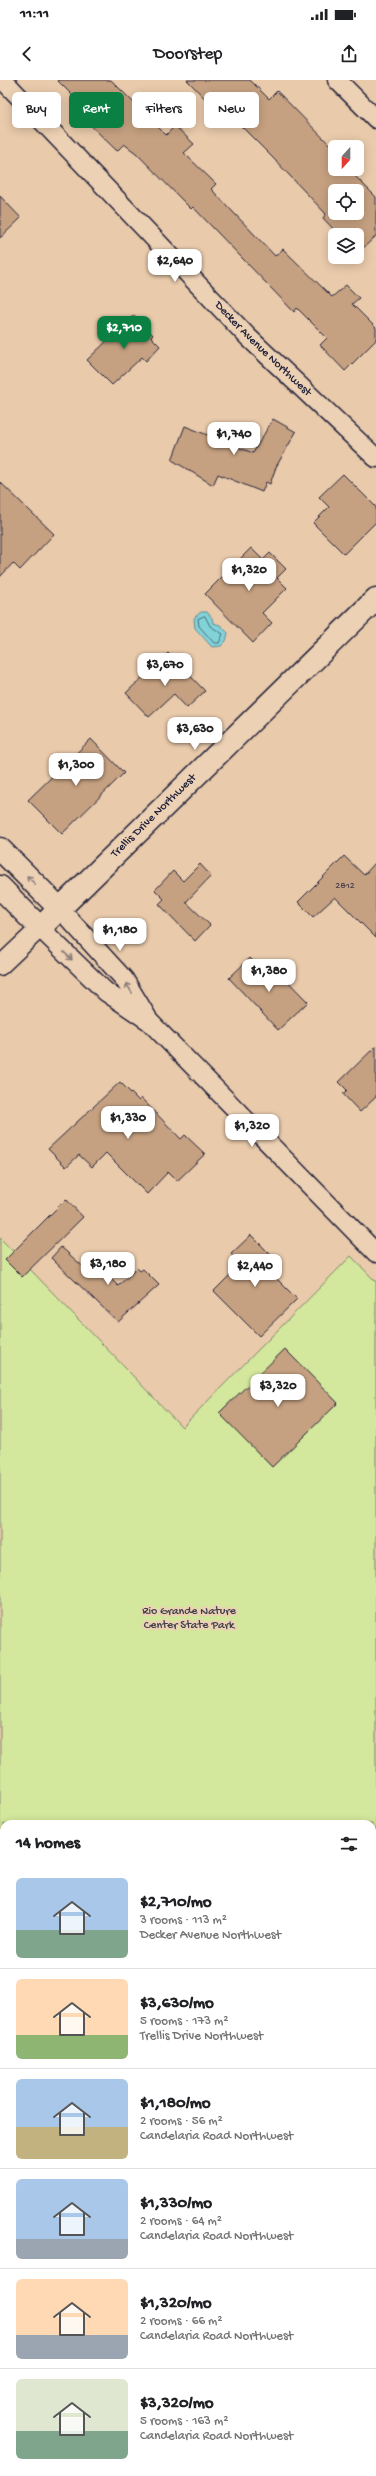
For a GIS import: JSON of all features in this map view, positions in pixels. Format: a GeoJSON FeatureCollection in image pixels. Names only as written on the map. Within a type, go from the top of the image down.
{"type":"FeatureCollection","features":[{"type":"Feature","properties":{"kind":"street","name":"Decker Avenue Northwest"},"geometry":{"type":"LineString","coordinates":[[3,80],[248,337],[376,458]]}},
{"type":"Feature","properties":{"kind":"street"},"geometry":{"type":"LineString","coordinates":[[337,80],[376,119]]}},
{"type":"Feature","properties":{"kind":"street","name":"Trellis Drive Northwest"},"geometry":{"type":"LineString","coordinates":[[0,966],[376,599]]}},
{"type":"Feature","properties":{"kind":"street"},"geometry":{"type":"LineString","coordinates":[[0,849],[59,908],[124,979],[150,1021]]}},
{"type":"Feature","properties":{"kind":"street"},"geometry":{"type":"LineString","coordinates":[[0,887],[106,992],[150,1021],[376,1253]]}},
{"type":"Feature","properties":{"kind":"green space","name":"Rio Grande Nature Center State Park"},"geometry":{"type":"Polygon","coordinates":[[[0,1238],[182,1427],[351,1256],[376,1282],[376,1820],[0,1820],[0,1238]]]}},
{"type":"Feature","properties":{"kind":"water"},"geometry":{"type":"Polygon","coordinates":[[[201,612],[207,612],[212,618],[213,623],[220,625],[228,633],[226,641],[221,646],[212,647],[195,628],[194,618],[201,612]]]}},
{"type":"Feature","properties":{"kind":"building"},"geometry":{"type":"Polygon","coordinates":[[[57,80],[111,80],[123,92],[69,92],[57,80]]]}},
{"type":"Feature","properties":{"kind":"building"},"geometry":{"type":"Polygon","coordinates":[[[187,80],[250,80],[269,99],[277,91],[328,143],[328,176],[355,176],[363,184],[328,184],[328,220],[364,220],[364,185],[376,197],[376,236],[364,247],[364,228],[332,228],[323,218],[326,214],[243,128],[259,128],[259,92],[204,92],[204,98],[187,80]]]}},
{"type":"Feature","properties":{"kind":"building"},"geometry":{"type":"Polygon","coordinates":[[[124,93],[132,101],[132,128],[159,128],[166,135],[173,128],[177,128],[194,144],[184,153],[216,184],[211,189],[275,256],[283,249],[332,297],[346,285],[359,298],[352,304],[376,328],[376,340],[345,371],[320,345],[327,338],[297,308],[294,312],[193,207],[191,209],[136,153],[124,144],[117,151],[93,128],[124,128],[124,93]]]}},
{"type":"Feature","properties":{"kind":"building"},"geometry":{"type":"Polygon","coordinates":[[[0,196],[21,218],[0,238],[0,196]]]}},
{"type":"Feature","properties":{"kind":"building"},"geometry":{"type":"Polygon","coordinates":[[[134,315],[153,335],[151,337],[160,346],[146,361],[142,357],[112,385],[87,360],[134,315]]]}},
{"type":"Feature","properties":{"kind":"building"},"geometry":{"type":"Polygon","coordinates":[[[273,419],[296,432],[276,467],[270,484],[266,482],[262,492],[218,474],[213,485],[172,460],[185,426],[253,453],[273,419]]]}},
{"type":"Feature","properties":{"kind":"building"},"geometry":{"type":"Polygon","coordinates":[[[343,474],[376,507],[376,522],[344,554],[313,523],[329,507],[319,497],[343,474]]]}},
{"type":"Feature","properties":{"kind":"building"},"geometry":{"type":"Polygon","coordinates":[[[0,482],[54,534],[20,570],[13,563],[0,577],[0,482]]]}},
{"type":"Feature","properties":{"kind":"building"},"geometry":{"type":"Polygon","coordinates":[[[251,548],[263,560],[270,553],[286,569],[277,578],[287,588],[262,613],[272,623],[253,643],[205,594],[251,548]]]}},
{"type":"Feature","properties":{"kind":"building"},"geometry":{"type":"Polygon","coordinates":[[[168,653],[205,691],[187,708],[174,694],[149,717],[126,693],[168,653]]]}},
{"type":"Feature","properties":{"kind":"building"},"geometry":{"type":"Polygon","coordinates":[[[91,739],[124,773],[62,834],[28,800],[91,739]]]}},
{"type":"Feature","properties":{"kind":"building"},"geometry":{"type":"Polygon","coordinates":[[[344,856],[364,875],[376,862],[376,938],[335,897],[313,917],[298,902],[344,856]]]}},
{"type":"Feature","properties":{"kind":"building"},"geometry":{"type":"Polygon","coordinates":[[[200,864],[211,876],[186,902],[210,925],[195,941],[159,904],[164,899],[155,890],[173,871],[183,881],[200,864]]]}},
{"type":"Feature","properties":{"kind":"building"},"geometry":{"type":"Polygon","coordinates":[[[250,958],[267,975],[274,967],[308,1002],[278,1030],[229,978],[250,958]]]}},
{"type":"Feature","properties":{"kind":"building"},"geometry":{"type":"Polygon","coordinates":[[[376,1046],[376,1097],[360,1112],[343,1094],[347,1090],[339,1082],[376,1046]]]}},
{"type":"Feature","properties":{"kind":"building"},"geometry":{"type":"Polygon","coordinates":[[[120,1082],[139,1101],[141,1098],[181,1139],[185,1135],[205,1154],[177,1181],[168,1172],[147,1194],[106,1153],[92,1167],[79,1155],[66,1167],[48,1149],[120,1082]]]}},
{"type":"Feature","properties":{"kind":"building"},"geometry":{"type":"Polygon","coordinates":[[[66,1199],[83,1217],[22,1277],[5,1260],[66,1199]]]}},
{"type":"Feature","properties":{"kind":"building"},"geometry":{"type":"Polygon","coordinates":[[[251,1235],[277,1261],[268,1270],[297,1299],[259,1336],[214,1291],[241,1264],[231,1254],[251,1235]]]}},
{"type":"Feature","properties":{"kind":"building"},"geometry":{"type":"Polygon","coordinates":[[[61,1247],[88,1271],[96,1264],[118,1286],[137,1268],[140,1271],[143,1269],[159,1285],[118,1322],[51,1258],[61,1247]]]}},
{"type":"Feature","properties":{"kind":"building"},"geometry":{"type":"Polygon","coordinates":[[[285,1349],[338,1403],[272,1467],[219,1413],[285,1349]]]}}]}
